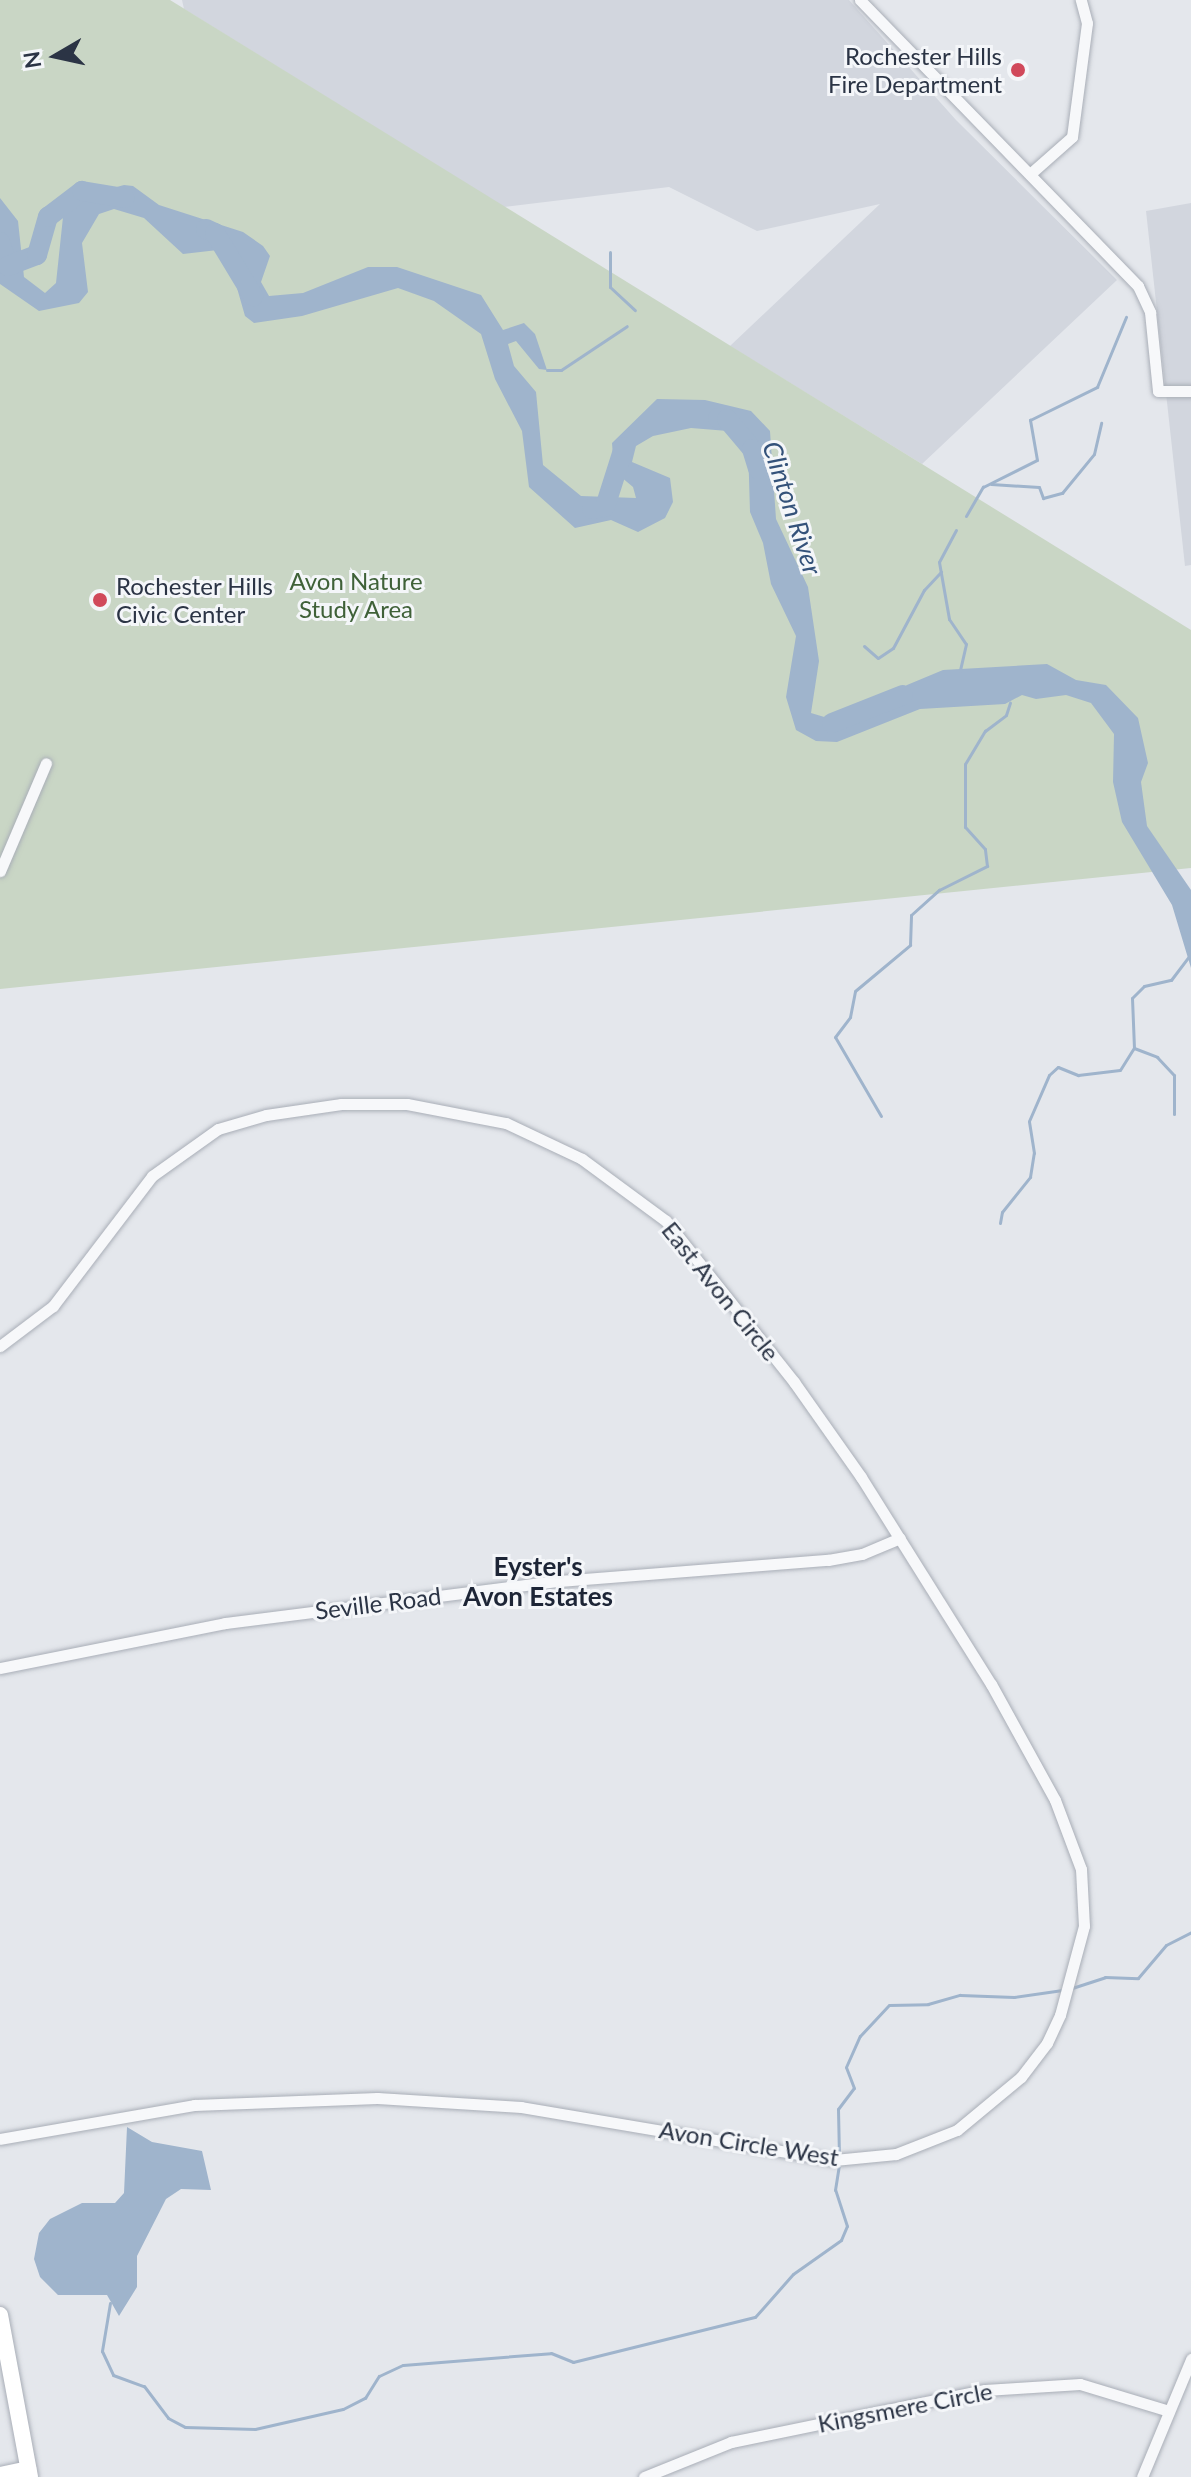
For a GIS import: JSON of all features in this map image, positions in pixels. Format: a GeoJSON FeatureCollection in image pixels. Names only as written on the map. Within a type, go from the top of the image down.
{"type":"FeatureCollection","features":[{"type":"Feature","properties":{"kind":"street"},"geometry":{"type":"LineString","coordinates":[[860,0],[1030,174],[1147,300],[1158,391],[1191,391]]}},
{"type":"Feature","properties":{"kind":"street"},"geometry":{"type":"LineString","coordinates":[[1030,174],[1072,137],[1087,23],[1081,0]]}},
{"type":"Feature","properties":{"kind":"street"},"geometry":{"type":"LineString","coordinates":[[0,871],[46,763]]}},
{"type":"Feature","properties":{"kind":"street","name":"East Avon Circle"},"geometry":{"type":"LineString","coordinates":[[0,1346],[53,1306],[152,1176],[218,1129],[266,1115],[341,1104],[455,1110],[548,1141],[605,1174],[666,1221],[794,1382],[900,1538]]}},
{"type":"Feature","properties":{"kind":"street","name":"Seville Road"},"geometry":{"type":"LineString","coordinates":[[0,1668],[225,1623],[559,1581],[828,1560],[862,1554],[900,1538]]}},
{"type":"Feature","properties":{"kind":"street","name":"Avon Circle West"},"geometry":{"type":"LineString","coordinates":[[0,2139],[194,2105],[296,2098],[521,2107],[834,2160],[896,2154],[957,2130],[1001,2097],[1047,2043],[1077,1962],[1084,1899],[1081,1869],[1055,1800],[991,1684],[900,1538]]}},
{"type":"Feature","properties":{"kind":"street"},"geometry":{"type":"LineString","coordinates":[[0,2315],[29,2473],[0,2475]]}},
{"type":"Feature","properties":{"kind":"street"},"geometry":{"type":"LineString","coordinates":[[1142,2477],[1191,2359]]}},
{"type":"Feature","properties":{"kind":"street","name":"Kingsmere Circle"},"geometry":{"type":"LineString","coordinates":[[644,2477],[731,2442],[985,2390],[1080,2384],[1169,2411]]}},
{"type":"Feature","properties":{"kind":"shaded area"},"geometry":{"type":"Polygon","coordinates":[[[182,0],[849,0],[956,120],[1117,280],[922,464],[730,346],[880,204],[757,231],[669,187],[504,207],[184,9],[182,0]]]}},
{"type":"Feature","properties":{"kind":"shaded area"},"geometry":{"type":"Polygon","coordinates":[[[1191,203],[1191,565],[1185,566],[1146,211],[1191,203]]]}},
{"type":"Feature","properties":{"kind":"green space","name":"Avon Nature Study Area"},"geometry":{"type":"Polygon","coordinates":[[[0,0],[170,0],[1191,630],[1191,868],[0,989],[0,0]]]}},
{"type":"Feature","properties":{"kind":"water"},"geometry":{"type":"Polygon","coordinates":[[[124,185],[133,186],[159,205],[243,232],[263,246],[270,256],[261,282],[269,296],[303,293],[368,267],[397,267],[481,295],[503,330],[524,323],[535,334],[547,370],[539,369],[516,341],[508,344],[514,366],[536,392],[543,465],[581,496],[636,498],[633,487],[614,471],[612,443],[657,399],[705,400],[751,411],[770,431],[776,519],[808,587],[819,661],[811,713],[831,719],[873,708],[907,685],[943,670],[1047,664],[1076,680],[1106,685],[1138,718],[1148,763],[1141,782],[1147,826],[1191,890],[1191,968],[1172,905],[1122,822],[1113,782],[1114,734],[1091,703],[1066,695],[1036,699],[1022,695],[1005,704],[920,709],[837,742],[816,741],[796,730],[786,697],[796,636],[771,584],[763,543],[750,512],[748,445],[740,432],[691,428],[653,436],[636,446],[632,462],[670,478],[673,502],[665,518],[638,532],[611,520],[575,528],[529,487],[522,431],[495,379],[481,334],[434,301],[398,288],[302,316],[254,323],[245,316],[237,288],[241,263],[235,248],[183,254],[144,218],[114,209],[99,214],[82,243],[88,292],[79,303],[39,311],[0,284],[0,198],[18,221],[24,277],[45,293],[56,283],[63,217],[95,193],[124,185]]]}},
{"type":"Feature","properties":{"kind":"water"},"geometry":{"type":"Polygon","coordinates":[[[127,2127],[152,2142],[202,2151],[211,2190],[181,2189],[166,2199],[137,2256],[137,2287],[119,2316],[107,2295],[58,2295],[40,2277],[34,2259],[39,2233],[50,2219],[82,2203],[115,2203],[124,2193],[127,2127]]]}},
{"type":"Feature","properties":{"kind":"waterway","name":"Clinton River"},"geometry":{"type":"LineString","coordinates":[[0,242],[8,266],[37,255],[48,217],[82,191],[124,198]]}},
{"type":"Feature","properties":{"kind":"waterway","name":"Clinton River"},"geometry":{"type":"LineString","coordinates":[[206,229],[215,233],[253,296]]}},
{"type":"Feature","properties":{"kind":"waterway"},"geometry":{"type":"LineString","coordinates":[[610,252],[610,287],[635,310]]}},
{"type":"Feature","properties":{"kind":"waterway"},"geometry":{"type":"LineString","coordinates":[[966,516],[983,487],[1037,460],[1030,420],[1097,387],[1126,317]]}},
{"type":"Feature","properties":{"kind":"waterway"},"geometry":{"type":"LineString","coordinates":[[547,370],[561,370],[627,326]]}},
{"type":"Feature","properties":{"kind":"waterway","name":"Clinton River"},"geometry":{"type":"LineString","coordinates":[[718,418],[727,419],[752,449],[758,469]]}},
{"type":"Feature","properties":{"kind":"waterway"},"geometry":{"type":"LineString","coordinates":[[991,484],[1039,487],[1043,498],[1062,493],[1094,454],[1101,423]]}},
{"type":"Feature","properties":{"kind":"waterway","name":"Clinton River"},"geometry":{"type":"LineString","coordinates":[[592,509],[605,507],[624,447]]}},
{"type":"Feature","properties":{"kind":"waterway"},"geometry":{"type":"LineString","coordinates":[[956,530],[939,562],[949,619],[966,644],[960,670]]}},
{"type":"Feature","properties":{"kind":"waterway"},"geometry":{"type":"LineString","coordinates":[[864,646],[878,658],[893,648],[924,590],[941,572]]}},
{"type":"Feature","properties":{"kind":"waterway","name":"Clinton River"},"geometry":{"type":"LineString","coordinates":[[832,723],[903,695]]}},
{"type":"Feature","properties":{"kind":"waterway"},"geometry":{"type":"LineString","coordinates":[[881,1116],[835,1037],[850,1017],[855,991],[910,945],[911,915],[939,890],[987,866],[985,849],[965,827],[965,764],[985,731],[1006,715],[1010,703]]}},
{"type":"Feature","properties":{"kind":"waterway"},"geometry":{"type":"LineString","coordinates":[[1000,1223],[1002,1212],[1030,1177],[1034,1153],[1029,1121],[1049,1075],[1058,1067],[1078,1075],[1120,1070],[1134,1048],[1132,998],[1144,986],[1171,980],[1189,956]]}},
{"type":"Feature","properties":{"kind":"waterway"},"geometry":{"type":"LineString","coordinates":[[1134,1048],[1157,1057],[1174,1075],[1174,1114]]}},
{"type":"Feature","properties":{"kind":"waterway"},"geometry":{"type":"LineString","coordinates":[[1069,1989],[1105,1977],[1138,1978],[1166,1945],[1191,1932]]}},
{"type":"Feature","properties":{"kind":"waterway"},"geometry":{"type":"LineString","coordinates":[[839,2157],[838,2109],[854,2088],[846,2067],[860,2036],[889,2005],[928,2004],[960,1995],[1014,1997],[1062,1990]]}},
{"type":"Feature","properties":{"kind":"waterway"},"geometry":{"type":"LineString","coordinates":[[110,2303],[102,2351],[113,2375],[144,2386],[168,2418],[185,2427],[255,2429],[343,2409],[365,2398],[379,2376],[403,2365],[551,2353],[573,2362],[755,2317],[793,2274],[841,2240],[847,2226],[835,2190],[839,2165]]}},
{"type":"Feature","properties":{"kind":"place","name":"Rochester Hills Fire Department"},"geometry":{"type":"Point","coordinates":[1018,70]}},
{"type":"Feature","properties":{"kind":"place","name":"Rochester Hills Civic Center"},"geometry":{"type":"Point","coordinates":[100,600]}},
{"type":"Feature","properties":{"kind":"district","name":"Eyster's Avon Estates"},"geometry":{"type":"Point","coordinates":[538,1582]}}]}
